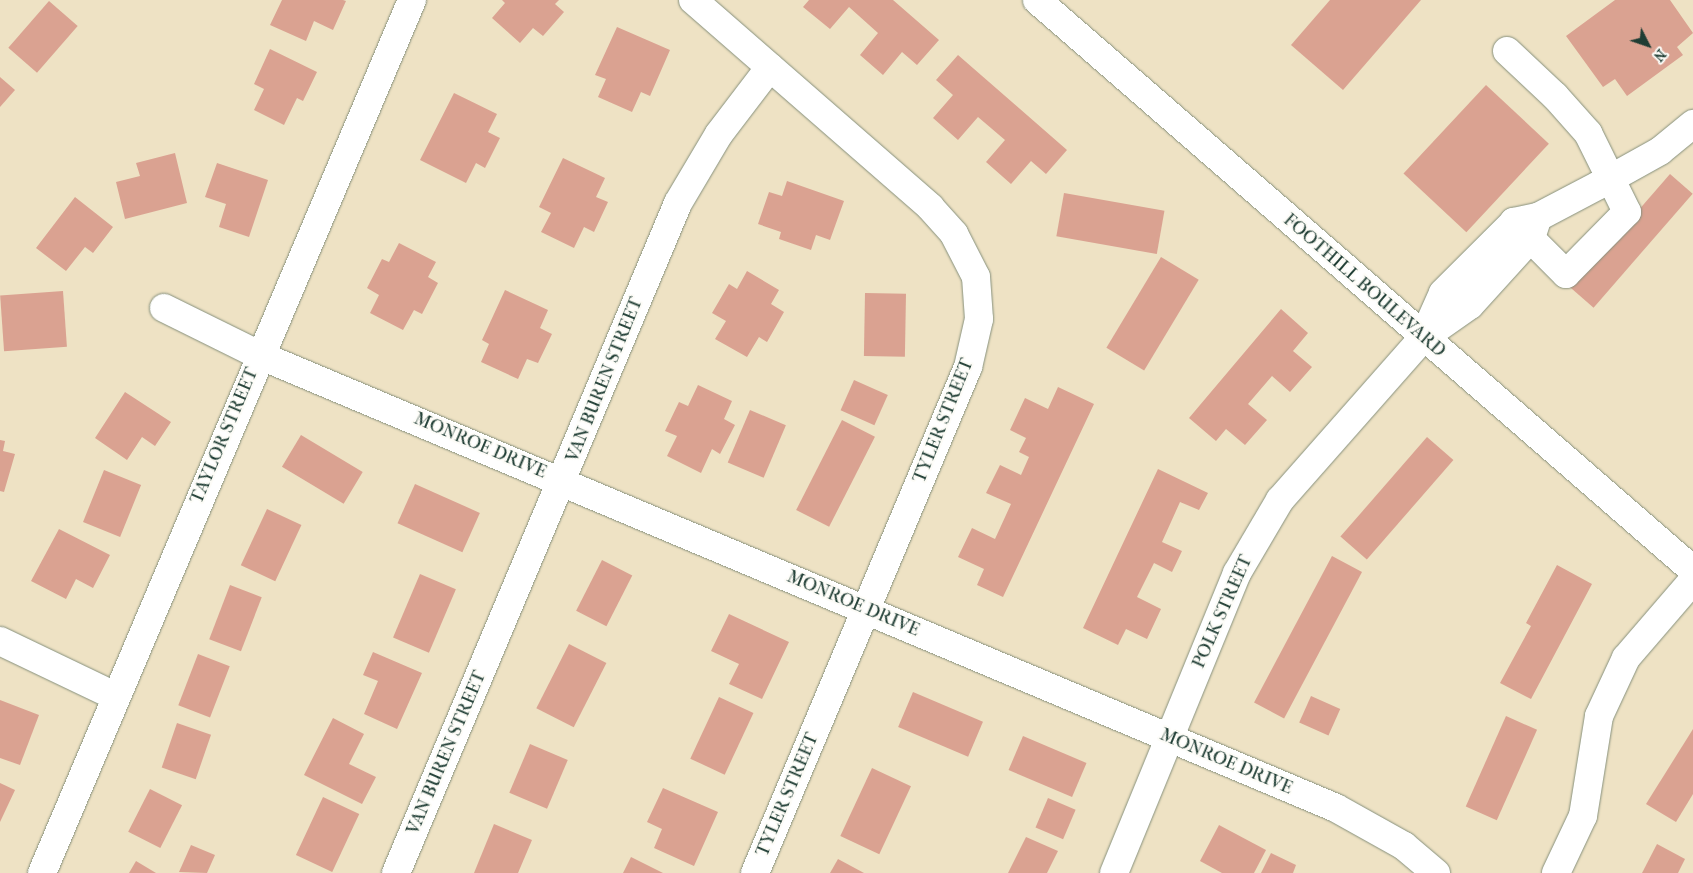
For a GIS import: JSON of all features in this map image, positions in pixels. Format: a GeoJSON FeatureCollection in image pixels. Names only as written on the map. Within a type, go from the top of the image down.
{"type":"FeatureCollection","features":[{"type":"Feature","properties":{"kind":"street","name":"TAYLOR STREET"},"geometry":{"type":"LineString","coordinates":[[42,873],[259,355],[412,0]]}},
{"type":"Feature","properties":{"kind":"street","name":"TYLER STREET"},"geometry":{"type":"LineString","coordinates":[[693,0],[930,207],[954,234],[976,277],[979,319],[968,367],[755,873]]}},
{"type":"Feature","properties":{"kind":"street","name":"FOOTHILL BOULEVARD"},"geometry":{"type":"LineString","coordinates":[[1037,0],[1693,570]]}},
{"type":"Feature","properties":{"kind":"street"},"geometry":{"type":"LineString","coordinates":[[1507,51],[1555,96],[1588,133],[1612,178],[1627,212],[1566,274],[1528,226]]}},
{"type":"Feature","properties":{"kind":"street","name":"VAN BUREN STREET"},"geometry":{"type":"LineString","coordinates":[[396,873],[563,481],[678,203],[719,134],[770,67]]}},
{"type":"Feature","properties":{"kind":"street","name":"POLK STREET"},"geometry":{"type":"LineString","coordinates":[[1114,873],[1237,573],[1280,500],[1424,338],[1443,293],[1528,226],[1660,151],[1693,124]]}},
{"type":"Feature","properties":{"kind":"street","name":"MONROE DRIVE"},"geometry":{"type":"LineString","coordinates":[[164,308],[259,355],[563,481],[866,611],[1336,808],[1404,846],[1436,873]]}},
{"type":"Feature","properties":{"kind":"street"},"geometry":{"type":"LineString","coordinates":[[1556,873],[1584,816],[1599,716],[1626,658],[1693,580]]}},
{"type":"Feature","properties":{"kind":"street"},"geometry":{"type":"LineString","coordinates":[[0,641],[115,696]]}},
{"type":"Feature","properties":{"kind":"building"},"geometry":{"type":"Polygon","coordinates":[[[282,0],[346,1],[333,30],[314,21],[306,41],[270,25],[282,0]]]}},
{"type":"Feature","properties":{"kind":"building"},"geometry":{"type":"Polygon","coordinates":[[[502,0],[559,0],[555,4],[564,12],[543,36],[533,28],[520,43],[492,18],[505,3],[502,0]]]}},
{"type":"Feature","properties":{"kind":"building"},"geometry":{"type":"Polygon","coordinates":[[[809,0],[893,0],[939,40],[917,65],[902,52],[883,75],[860,55],[878,33],[849,7],[830,29],[803,7],[809,0]]]}},
{"type":"Feature","properties":{"kind":"building"},"geometry":{"type":"Polygon","coordinates":[[[1330,0],[1421,0],[1343,90],[1291,45],[1330,0]]]}},
{"type":"Feature","properties":{"kind":"building"},"geometry":{"type":"Polygon","coordinates":[[[1615,0],[1670,0],[1693,33],[1677,47],[1683,55],[1627,96],[1615,79],[1603,87],[1566,36],[1615,0]]]}},
{"type":"Feature","properties":{"kind":"building"},"geometry":{"type":"Polygon","coordinates":[[[49,1],[78,26],[37,73],[8,48],[49,1]]]}},
{"type":"Feature","properties":{"kind":"building"},"geometry":{"type":"Polygon","coordinates":[[[617,27],[670,50],[650,96],[641,92],[632,112],[598,97],[606,79],[595,75],[617,27]]]}},
{"type":"Feature","properties":{"kind":"building"},"geometry":{"type":"Polygon","coordinates":[[[270,49],[317,72],[303,101],[297,98],[284,125],[254,110],[264,89],[254,84],[270,49]]]}},
{"type":"Feature","properties":{"kind":"building"},"geometry":{"type":"Polygon","coordinates":[[[958,55],[1067,150],[1046,174],[1031,161],[1011,184],[986,162],[1005,140],[978,117],[958,140],[933,118],[953,95],[936,80],[958,55]]]}},
{"type":"Feature","properties":{"kind":"building"},"geometry":{"type":"Polygon","coordinates":[[[0,77],[15,90],[0,107],[0,77]]]}},
{"type":"Feature","properties":{"kind":"building"},"geometry":{"type":"Polygon","coordinates":[[[1486,85],[1549,144],[1466,232],[1403,173],[1486,85]]]}},
{"type":"Feature","properties":{"kind":"building"},"geometry":{"type":"Polygon","coordinates":[[[454,93],[497,114],[488,132],[500,138],[485,168],[476,163],[466,183],[420,160],[454,93]]]}},
{"type":"Feature","properties":{"kind":"building"},"geometry":{"type":"Polygon","coordinates":[[[175,153],[187,203],[125,219],[116,182],[140,176],[136,163],[175,153]]]}},
{"type":"Feature","properties":{"kind":"building"},"geometry":{"type":"Polygon","coordinates":[[[563,158],[605,178],[596,197],[608,202],[594,232],[584,227],[574,248],[541,232],[551,213],[539,207],[563,158]]]}},
{"type":"Feature","properties":{"kind":"building"},"geometry":{"type":"Polygon","coordinates":[[[217,163],[268,180],[249,237],[219,227],[226,204],[205,197],[217,163]]]}},
{"type":"Feature","properties":{"kind":"building"},"geometry":{"type":"Polygon","coordinates":[[[1670,174],[1693,194],[1594,308],[1571,288],[1670,174]]]}},
{"type":"Feature","properties":{"kind":"building"},"geometry":{"type":"Polygon","coordinates":[[[787,181],[844,201],[830,240],[816,235],[811,250],[779,239],[781,232],[758,224],[769,192],[782,196],[787,181]]]}},
{"type":"Feature","properties":{"kind":"building"},"geometry":{"type":"Polygon","coordinates":[[[1064,193],[1164,211],[1157,254],[1056,236],[1064,193]]]}},
{"type":"Feature","properties":{"kind":"building"},"geometry":{"type":"Polygon","coordinates":[[[75,197],[113,227],[93,253],[85,247],[66,271],[36,248],[75,197]]]}},
{"type":"Feature","properties":{"kind":"building"},"geometry":{"type":"Polygon","coordinates":[[[399,243],[436,262],[428,277],[438,283],[422,314],[414,310],[403,330],[370,313],[379,295],[367,288],[382,259],[389,262],[399,243]]]}},
{"type":"Feature","properties":{"kind":"building"},"geometry":{"type":"Polygon","coordinates":[[[1161,257],[1199,280],[1144,371],[1106,348],[1161,257]]]}},
{"type":"Feature","properties":{"kind":"building"},"geometry":{"type":"Polygon","coordinates":[[[747,271],[779,290],[771,304],[784,312],[767,342],[759,337],[747,357],[715,339],[726,321],[712,313],[729,284],[737,289],[747,271]]]}},
{"type":"Feature","properties":{"kind":"building"},"geometry":{"type":"Polygon","coordinates":[[[505,290],[548,310],[540,328],[552,334],[538,363],[527,359],[518,379],[481,362],[489,344],[482,340],[505,290]]]}},
{"type":"Feature","properties":{"kind":"building"},"geometry":{"type":"Polygon","coordinates":[[[63,291],[67,347],[4,351],[0,295],[63,291]]]}},
{"type":"Feature","properties":{"kind":"building"},"geometry":{"type":"Polygon","coordinates":[[[865,293],[906,294],[905,357],[864,356],[865,293]]]}},
{"type":"Feature","properties":{"kind":"building"},"geometry":{"type":"Polygon","coordinates":[[[1281,309],[1308,333],[1293,351],[1312,367],[1290,392],[1272,376],[1248,404],[1267,420],[1245,445],[1226,429],[1216,441],[1189,418],[1281,309]]]}},
{"type":"Feature","properties":{"kind":"building"},"geometry":{"type":"Polygon","coordinates":[[[854,380],[888,395],[874,425],[841,410],[854,380]]]}},
{"type":"Feature","properties":{"kind":"building"},"geometry":{"type":"Polygon","coordinates":[[[698,385],[732,401],[724,419],[735,425],[720,454],[712,449],[701,473],[667,456],[677,436],[665,431],[679,402],[688,406],[698,385]]]}},
{"type":"Feature","properties":{"kind":"building"},"geometry":{"type":"Polygon","coordinates":[[[1058,387],[1094,404],[1003,597],[977,585],[984,569],[958,557],[972,528],[995,539],[1011,504],[986,493],[1000,465],[1021,475],[1029,457],[1019,452],[1026,438],[1010,430],[1025,398],[1048,409],[1058,387]]]}},
{"type":"Feature","properties":{"kind":"building"},"geometry":{"type":"Polygon","coordinates":[[[125,392],[171,422],[155,446],[142,437],[127,460],[95,438],[125,392]]]}},
{"type":"Feature","properties":{"kind":"building"},"geometry":{"type":"Polygon","coordinates":[[[750,410],[786,425],[764,478],[728,462],[750,410]]]}},
{"type":"Feature","properties":{"kind":"building"},"geometry":{"type":"Polygon","coordinates":[[[842,420],[875,437],[829,527],[796,510],[842,420]]]}},
{"type":"Feature","properties":{"kind":"building"},"geometry":{"type":"Polygon","coordinates":[[[301,435],[363,472],[344,504],[282,467],[301,435]]]}},
{"type":"Feature","properties":{"kind":"building"},"geometry":{"type":"Polygon","coordinates":[[[1427,437],[1453,460],[1367,560],[1340,537],[1427,437]]]}},
{"type":"Feature","properties":{"kind":"building"},"geometry":{"type":"Polygon","coordinates":[[[0,440],[5,441],[3,451],[15,454],[4,492],[0,491],[0,440]]]}},
{"type":"Feature","properties":{"kind":"building"},"geometry":{"type":"Polygon","coordinates":[[[1158,469],[1208,493],[1199,510],[1180,502],[1162,542],[1182,551],[1172,572],[1154,563],[1137,597],[1161,609],[1147,639],[1126,629],[1118,645],[1083,628],[1158,469]]]}},
{"type":"Feature","properties":{"kind":"building"},"geometry":{"type":"Polygon","coordinates":[[[104,470],[141,485],[120,537],[83,522],[104,470]]]}},
{"type":"Feature","properties":{"kind":"building"},"geometry":{"type":"Polygon","coordinates":[[[415,484],[480,513],[462,552],[398,523],[415,484]]]}},
{"type":"Feature","properties":{"kind":"building"},"geometry":{"type":"Polygon","coordinates":[[[267,509],[301,525],[275,581],[241,565],[267,509]]]}},
{"type":"Feature","properties":{"kind":"building"},"geometry":{"type":"Polygon","coordinates":[[[59,529],[110,555],[93,588],[76,579],[66,599],[31,581],[59,529]]]}},
{"type":"Feature","properties":{"kind":"building"},"geometry":{"type":"Polygon","coordinates":[[[1332,556],[1362,572],[1284,719],[1254,703],[1332,556]]]}},
{"type":"Feature","properties":{"kind":"building"},"geometry":{"type":"Polygon","coordinates":[[[602,560],[632,575],[606,626],[576,611],[602,560]]]}},
{"type":"Feature","properties":{"kind":"building"},"geometry":{"type":"Polygon","coordinates":[[[1557,565],[1592,584],[1531,699],[1500,683],[1531,626],[1526,623],[1557,565]]]}},
{"type":"Feature","properties":{"kind":"building"},"geometry":{"type":"Polygon","coordinates":[[[420,574],[456,589],[429,653],[393,638],[420,574]]]}},
{"type":"Feature","properties":{"kind":"building"},"geometry":{"type":"Polygon","coordinates":[[[230,585],[262,597],[241,651],[209,639],[230,585]]]}},
{"type":"Feature","properties":{"kind":"building"},"geometry":{"type":"Polygon","coordinates":[[[729,614],[789,642],[762,699],[729,684],[739,664],[711,651],[729,614]]]}},
{"type":"Feature","properties":{"kind":"building"},"geometry":{"type":"Polygon","coordinates":[[[569,644],[606,663],[574,727],[536,708],[569,644]]]}},
{"type":"Feature","properties":{"kind":"building"},"geometry":{"type":"Polygon","coordinates":[[[373,652],[422,673],[397,729],[364,714],[378,681],[363,675],[373,652]]]}},
{"type":"Feature","properties":{"kind":"building"},"geometry":{"type":"Polygon","coordinates":[[[198,654],[230,666],[210,718],[178,705],[198,654]]]}},
{"type":"Feature","properties":{"kind":"building"},"geometry":{"type":"Polygon","coordinates":[[[913,692],[983,722],[968,757],[898,727],[913,692]]]}},
{"type":"Feature","properties":{"kind":"building"},"geometry":{"type":"Polygon","coordinates":[[[1311,696],[1340,709],[1328,736],[1299,722],[1311,696]]]}},
{"type":"Feature","properties":{"kind":"building"},"geometry":{"type":"Polygon","coordinates":[[[719,697],[753,713],[725,775],[690,759],[719,697]]]}},
{"type":"Feature","properties":{"kind":"building"},"geometry":{"type":"Polygon","coordinates":[[[0,700],[39,715],[20,765],[0,758],[0,700]]]}},
{"type":"Feature","properties":{"kind":"building"},"geometry":{"type":"Polygon","coordinates":[[[1506,716],[1537,730],[1497,820],[1466,806],[1506,716]]]}},
{"type":"Feature","properties":{"kind":"building"},"geometry":{"type":"Polygon","coordinates":[[[333,718],[364,734],[349,764],[376,777],[362,804],[304,775],[333,718]]]}},
{"type":"Feature","properties":{"kind":"building"},"geometry":{"type":"Polygon","coordinates":[[[177,723],[211,735],[196,779],[162,767],[177,723]]]}},
{"type":"Feature","properties":{"kind":"building"},"geometry":{"type":"Polygon","coordinates":[[[1693,729],[1693,794],[1676,822],[1646,804],[1693,729]]]}},
{"type":"Feature","properties":{"kind":"building"},"geometry":{"type":"Polygon","coordinates":[[[1023,736],[1087,763],[1072,797],[1009,770],[1023,736]]]}},
{"type":"Feature","properties":{"kind":"building"},"geometry":{"type":"Polygon","coordinates":[[[530,744],[568,760],[547,809],[509,793],[530,744]]]}},
{"type":"Feature","properties":{"kind":"building"},"geometry":{"type":"Polygon","coordinates":[[[872,768],[911,786],[879,854],[840,836],[872,768]]]}},
{"type":"Feature","properties":{"kind":"building"},"geometry":{"type":"Polygon","coordinates":[[[0,783],[15,790],[0,822],[0,783]]]}},
{"type":"Feature","properties":{"kind":"building"},"geometry":{"type":"Polygon","coordinates":[[[663,788],[718,812],[694,866],[654,848],[662,829],[647,822],[663,788]]]}},
{"type":"Feature","properties":{"kind":"building"},"geometry":{"type":"Polygon","coordinates":[[[150,789],[182,805],[160,848],[128,832],[150,789]]]}},
{"type":"Feature","properties":{"kind":"building"},"geometry":{"type":"Polygon","coordinates":[[[323,797],[359,814],[332,872],[296,855],[323,797]]]}},
{"type":"Feature","properties":{"kind":"building"},"geometry":{"type":"Polygon","coordinates":[[[1048,798],[1076,810],[1063,839],[1035,827],[1048,798]]]}},
{"type":"Feature","properties":{"kind":"building"},"geometry":{"type":"Polygon","coordinates":[[[494,824],[532,840],[518,873],[474,873],[494,824]]]}},
{"type":"Feature","properties":{"kind":"building"},"geometry":{"type":"Polygon","coordinates":[[[1219,825],[1266,850],[1254,873],[1222,873],[1200,861],[1219,825]]]}},
{"type":"Feature","properties":{"kind":"building"},"geometry":{"type":"Polygon","coordinates":[[[1026,837],[1058,851],[1047,873],[1008,873],[1026,837]]]}},
{"type":"Feature","properties":{"kind":"building"},"geometry":{"type":"Polygon","coordinates":[[[1657,844],[1685,859],[1678,873],[1642,873],[1657,844]]]}},
{"type":"Feature","properties":{"kind":"building"},"geometry":{"type":"Polygon","coordinates":[[[191,845],[215,855],[207,873],[179,872],[191,845]]]}},
{"type":"Feature","properties":{"kind":"building"},"geometry":{"type":"Polygon","coordinates":[[[1271,853],[1296,865],[1293,873],[1261,873],[1271,853]]]}},
{"type":"Feature","properties":{"kind":"building"},"geometry":{"type":"Polygon","coordinates":[[[631,857],[663,873],[623,873],[631,857]]]}},
{"type":"Feature","properties":{"kind":"building"},"geometry":{"type":"Polygon","coordinates":[[[838,859],[864,873],[830,873],[838,859]]]}},
{"type":"Feature","properties":{"kind":"building"},"geometry":{"type":"Polygon","coordinates":[[[136,861],[156,873],[129,873],[136,861]]]}}]}
